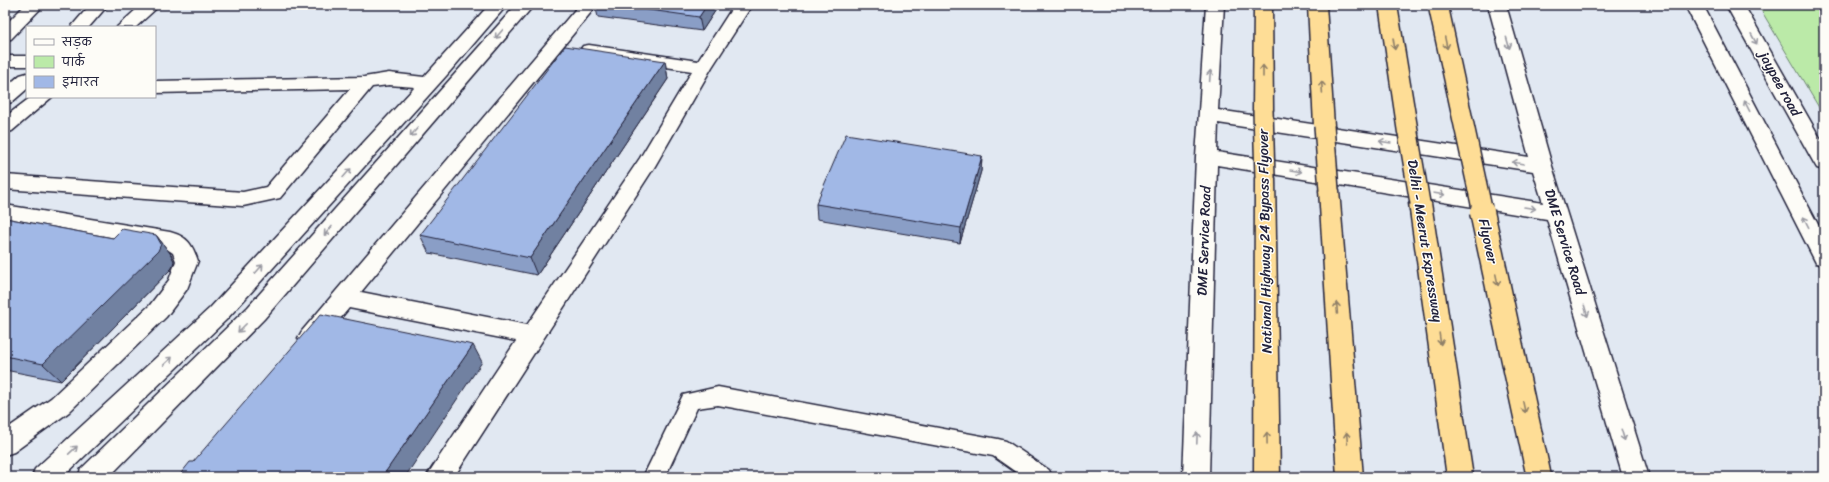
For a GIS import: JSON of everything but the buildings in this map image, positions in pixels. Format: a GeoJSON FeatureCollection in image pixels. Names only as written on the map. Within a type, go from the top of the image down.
{"type":"FeatureCollection","features":[{"type":"Feature","properties":{"kind":"highway"},"geometry":{"type":"LineString","coordinates":[[1317,5],[1328,190],[1350,477]]}},
{"type":"Feature","properties":{"kind":"highway","name":"Delhi - Meerut Expressway"},"geometry":{"type":"LineString","coordinates":[[1388,5],[1420,203],[1460,477]]}},
{"type":"Feature","properties":{"kind":"highway","name":"Flyover"},"geometry":{"type":"LineString","coordinates":[[1438,5],[1539,477]]}},
{"type":"Feature","properties":{"kind":"highway","name":"National Highway 24 Bypass Flyover"},"geometry":{"type":"LineString","coordinates":[[1263,15],[1267,477]]}},
{"type":"Feature","properties":{"kind":"street"},"geometry":{"type":"LineString","coordinates":[[5,35],[34,5]]}},
{"type":"Feature","properties":{"kind":"street"},"geometry":{"type":"LineString","coordinates":[[81,26],[99,5]]}},
{"type":"Feature","properties":{"kind":"street"},"geometry":{"type":"LineString","coordinates":[[127,26],[152,5]]}},
{"type":"Feature","properties":{"kind":"street"},"geometry":{"type":"LineString","coordinates":[[45,477],[218,314],[429,83],[498,5]]}},
{"type":"Feature","properties":{"kind":"street"},"geometry":{"type":"LineString","coordinates":[[299,351],[345,298],[588,5]]}},
{"type":"Feature","properties":{"kind":"street"},"geometry":{"type":"LineString","coordinates":[[439,477],[531,335],[648,161],[703,67],[743,5]]}},
{"type":"Feature","properties":{"kind":"street","name":"DME Service Road"},"geometry":{"type":"LineString","coordinates":[[1196,477],[1206,157],[1215,5]]}},
{"type":"Feature","properties":{"kind":"street","name":"DME Service Road"},"geometry":{"type":"LineString","coordinates":[[1497,5],[1542,166],[1636,477]]}},
{"type":"Feature","properties":{"kind":"street"},"geometry":{"type":"LineString","coordinates":[[1694,5],[1824,256]]}},
{"type":"Feature","properties":{"kind":"street","name":"jaypee road"},"geometry":{"type":"LineString","coordinates":[[1735,5],[1824,163]]}},
{"type":"Feature","properties":{"kind":"street"},"geometry":{"type":"LineString","coordinates":[[91,477],[256,314],[519,6]]}},
{"type":"Feature","properties":{"kind":"street"},"geometry":{"type":"LineString","coordinates":[[555,45],[703,67]]}},
{"type":"Feature","properties":{"kind":"street"},"geometry":{"type":"LineString","coordinates":[[5,61],[26,61]]}},
{"type":"Feature","properties":{"kind":"street"},"geometry":{"type":"LineString","coordinates":[[5,98],[26,80]]}},
{"type":"Feature","properties":{"kind":"street"},"geometry":{"type":"LineString","coordinates":[[156,87],[365,84],[380,80],[429,83]]}},
{"type":"Feature","properties":{"kind":"street"},"geometry":{"type":"LineString","coordinates":[[5,182],[243,199],[259,197],[273,193],[365,84]]}},
{"type":"Feature","properties":{"kind":"street"},"geometry":{"type":"LineString","coordinates":[[5,127],[42,98]]}},
{"type":"Feature","properties":{"kind":"street"},"geometry":{"type":"LineString","coordinates":[[1208,115],[1542,166]]}},
{"type":"Feature","properties":{"kind":"street"},"geometry":{"type":"LineString","coordinates":[[1206,157],[1556,212]]}},
{"type":"Feature","properties":{"kind":"street"},"geometry":{"type":"LineString","coordinates":[[5,212],[170,240],[182,248],[187,261],[179,283],[158,311],[60,405],[5,444]]}},
{"type":"Feature","properties":{"kind":"street"},"geometry":{"type":"LineString","coordinates":[[345,298],[531,335]]}},
{"type":"Feature","properties":{"kind":"lane"},"geometry":{"type":"LineString","coordinates":[[654,477],[690,400],[718,396],[998,448],[1041,477]]}},
{"type":"Feature","properties":{"kind":"green space"},"geometry":{"type":"Polygon","coordinates":[[[1758,5],[1824,5],[1824,116],[1758,5]]]}}]}
